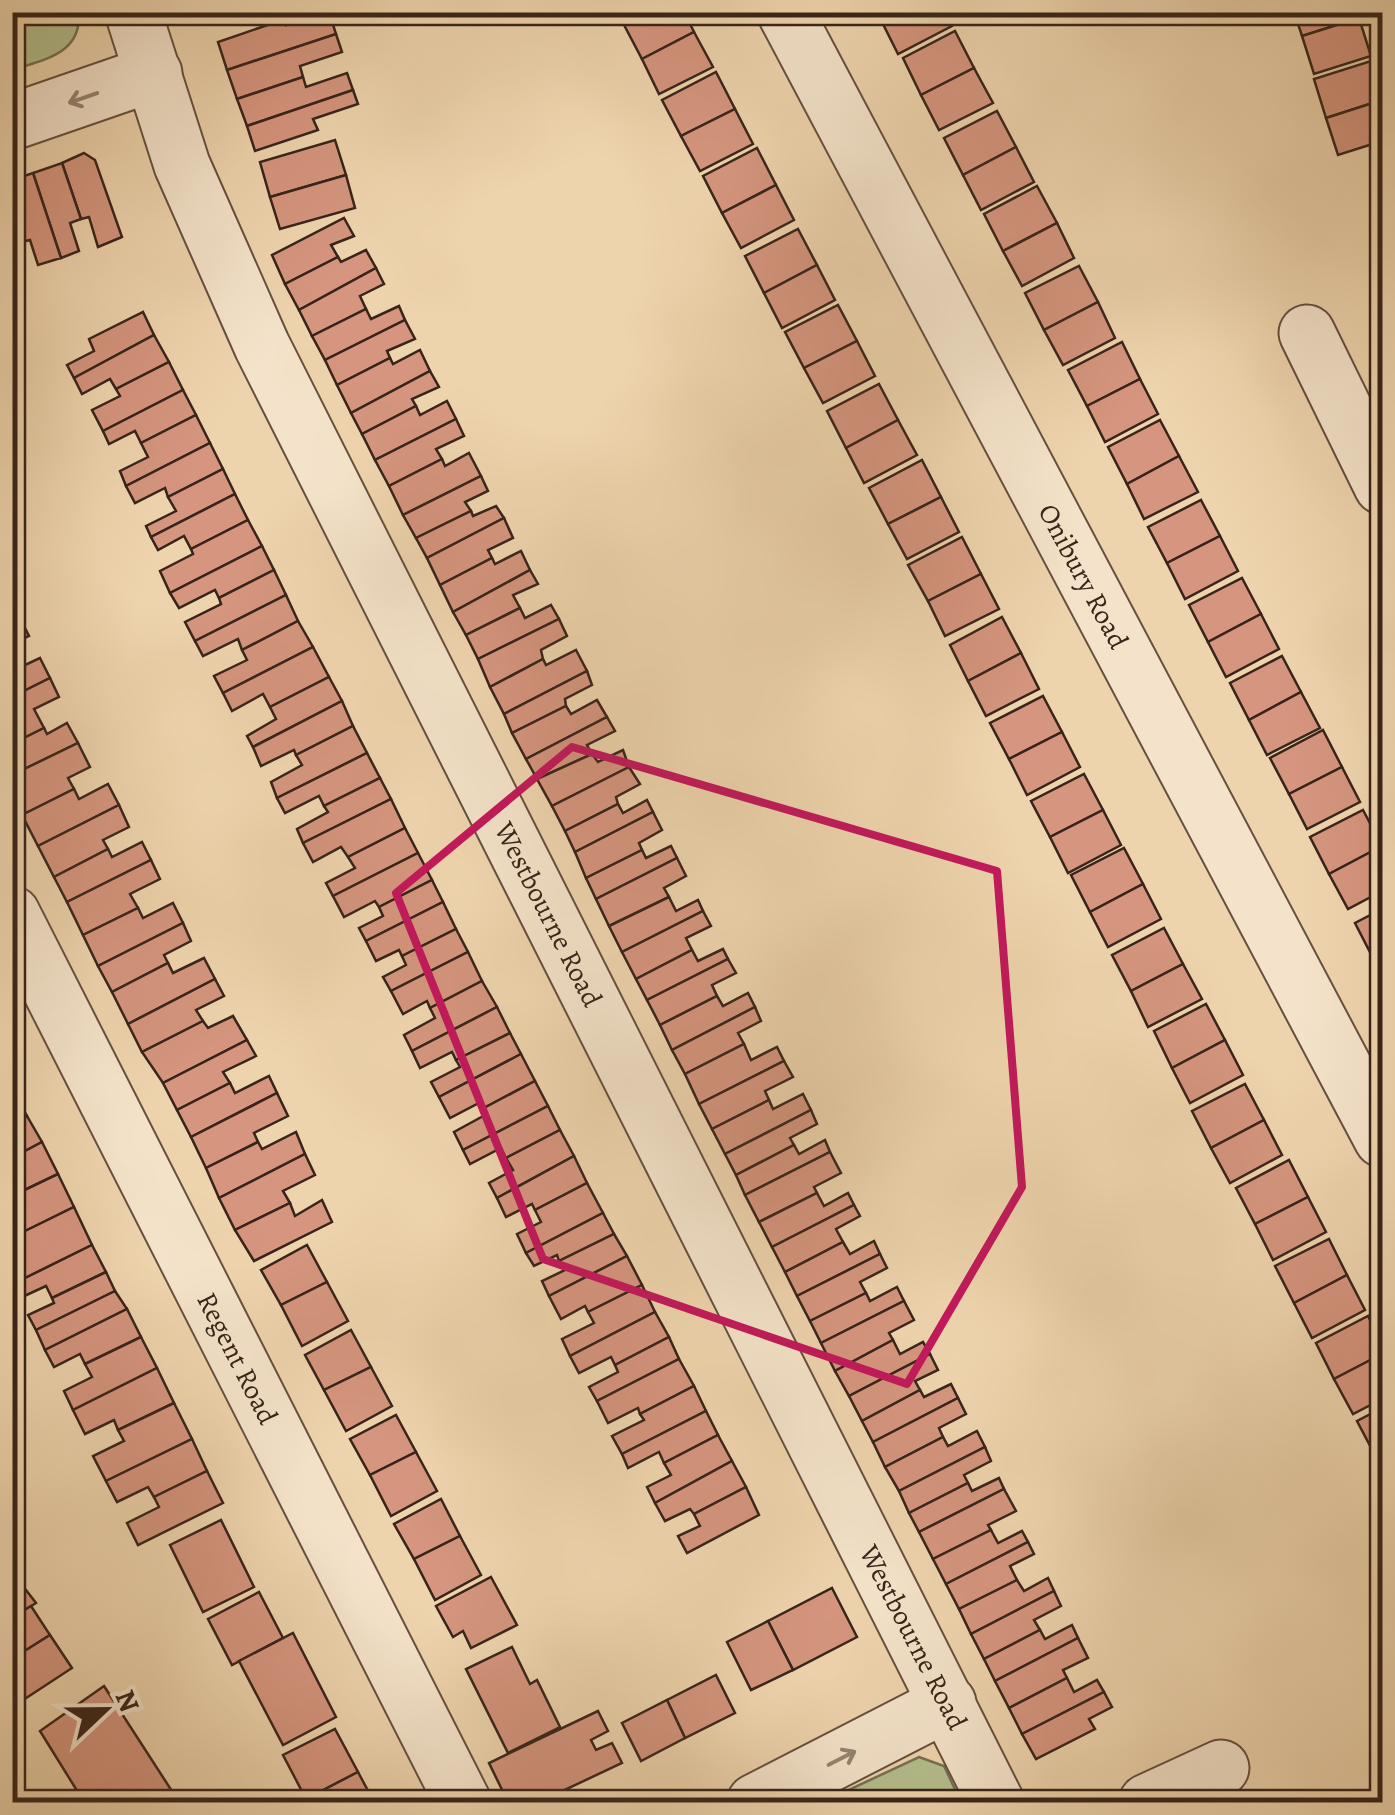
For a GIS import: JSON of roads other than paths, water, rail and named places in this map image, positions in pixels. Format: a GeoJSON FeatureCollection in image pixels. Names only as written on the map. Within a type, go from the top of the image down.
{"type":"FeatureCollection","features":[{"type":"Feature","properties":{"kind":"street","name":"Westbourne Road"},"geometry":{"type":"LineString","coordinates":[[133,12],[182,166],[262,346],[996,1802]]}},
{"type":"Feature","properties":{"kind":"street","name":"Onibury Road"},"geometry":{"type":"LineString","coordinates":[[785,12],[1382,1139]]}},
{"type":"Feature","properties":{"kind":"street"},"geometry":{"type":"LineString","coordinates":[[12,122],[154,74]]}},
{"type":"Feature","properties":{"kind":"street"},"geometry":{"type":"LineString","coordinates":[[1307,334],[1382,486]]}},
{"type":"Feature","properties":{"kind":"street","name":"Regent Road"},"geometry":{"type":"LineString","coordinates":[[12,914],[463,1802]]}},
{"type":"Feature","properties":{"kind":"street"},"geometry":{"type":"LineString","coordinates":[[755,1802],[948,1703]]}},
{"type":"Feature","properties":{"kind":"street"},"geometry":{"type":"LineString","coordinates":[[1147,1802],[1221,1768]]}}]}
